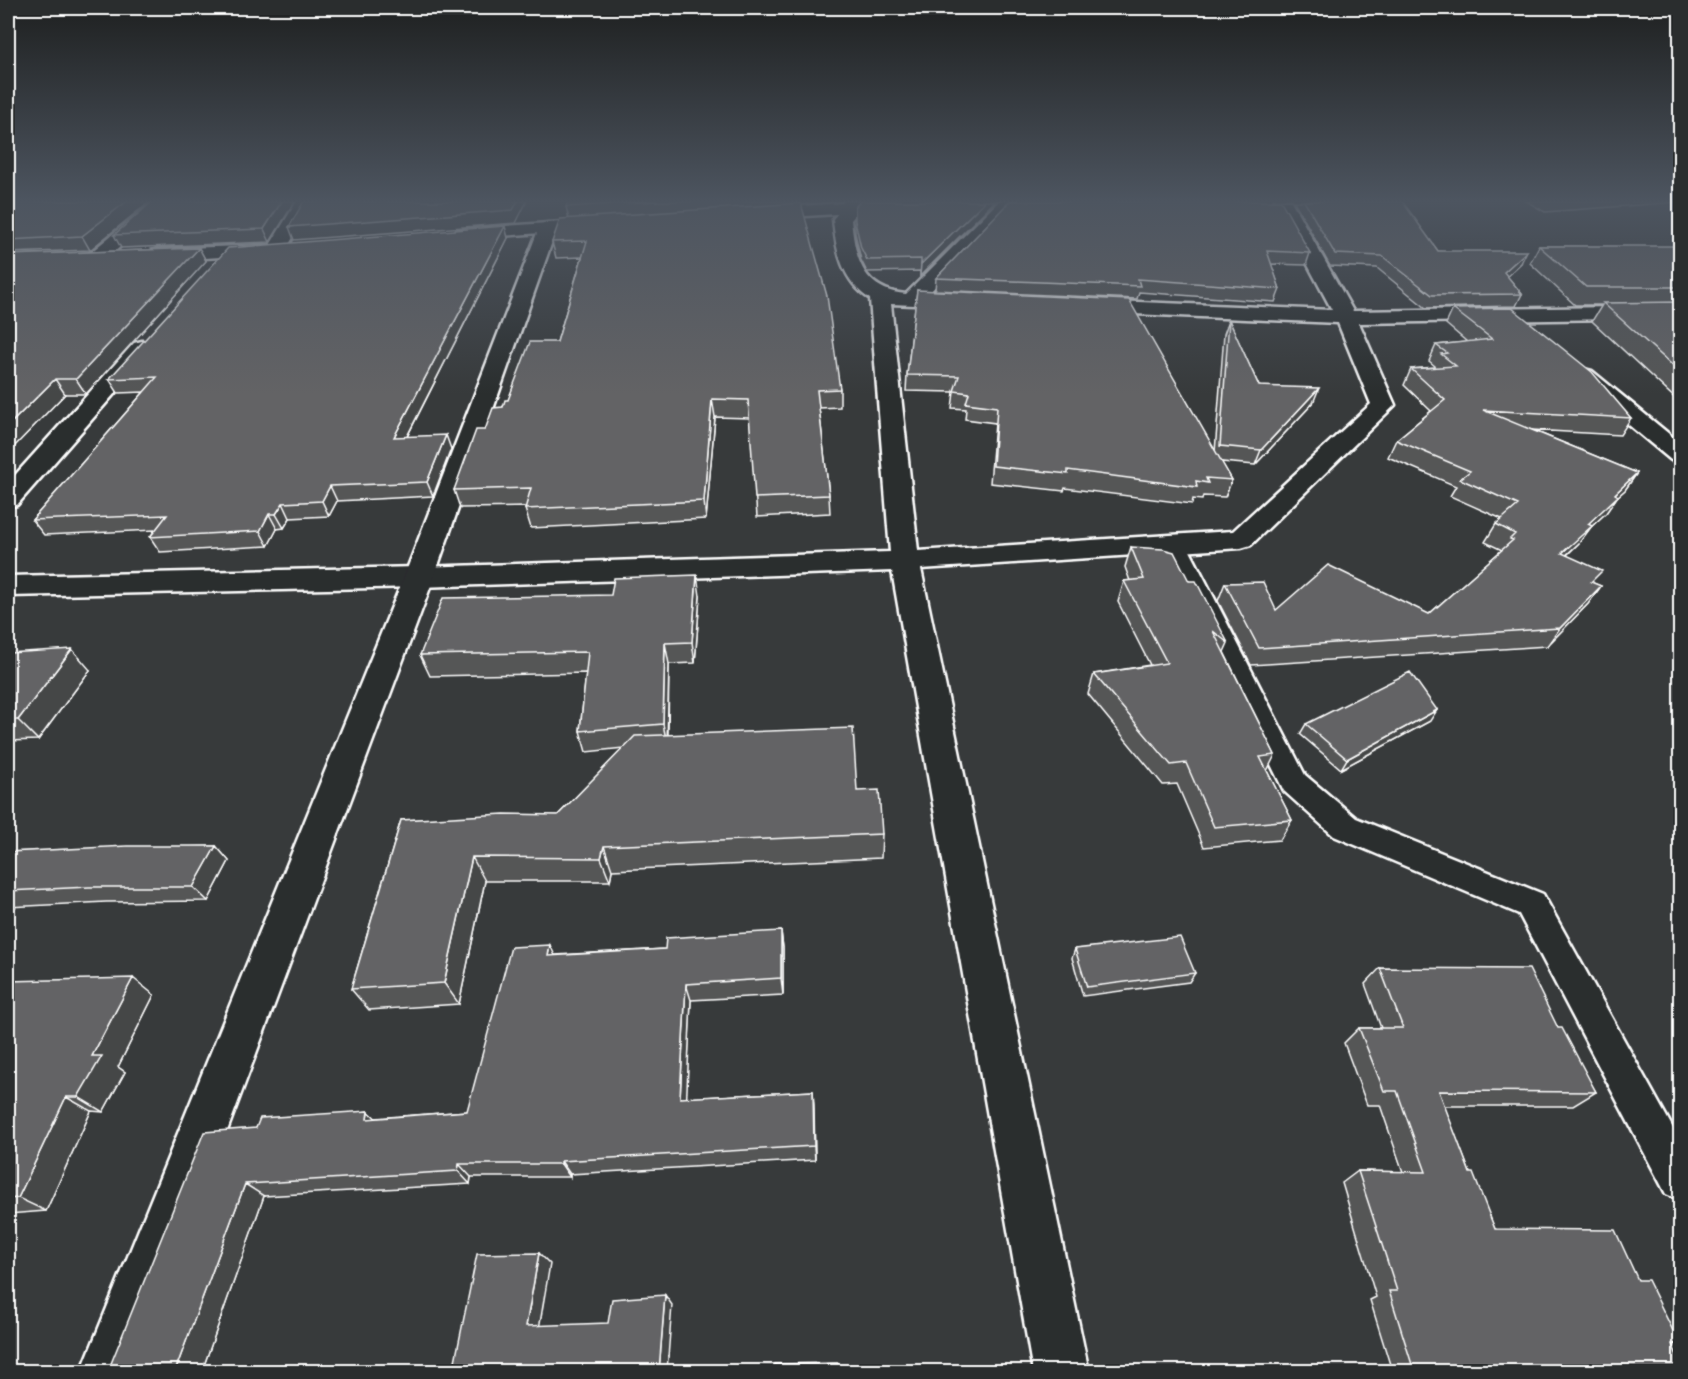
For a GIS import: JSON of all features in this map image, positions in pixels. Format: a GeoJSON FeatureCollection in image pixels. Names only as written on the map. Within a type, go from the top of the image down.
{"type":"FeatureCollection","features":[{"type":"Feature","properties":{"kind":"street"},"geometry":{"type":"LineString","coordinates":[[212,271],[217,265]]}},
{"type":"Feature","properties":{"kind":"street"},"geometry":{"type":"LineString","coordinates":[[109,1371],[419,577],[534,265]]}},
{"type":"Feature","properties":{"kind":"street"},"geometry":{"type":"LineString","coordinates":[[853,265],[860,282],[896,298],[982,302]]}},
{"type":"Feature","properties":{"kind":"street"},"geometry":{"type":"LineString","coordinates":[[896,298],[934,265]]}},
{"type":"Feature","properties":{"kind":"street"},"geometry":{"type":"LineString","coordinates":[[8,586],[419,577],[905,561],[1241,539],[1383,405],[1346,318],[1317,265]]}},
{"type":"Feature","properties":{"kind":"street"},"geometry":{"type":"LineString","coordinates":[[896,298],[905,561],[1061,1371]]}},
{"type":"Feature","properties":{"kind":"street"},"geometry":{"type":"LineString","coordinates":[[1065,305],[1346,318],[1680,312]]}},
{"type":"Feature","properties":{"kind":"street"},"geometry":{"type":"LineString","coordinates":[[1509,314],[1536,336]]}},
{"type":"Feature","properties":{"kind":"street"},"geometry":{"type":"LineString","coordinates":[[8,499],[157,332]]}},
{"type":"Feature","properties":{"kind":"street"},"geometry":{"type":"LineString","coordinates":[[1572,366],[1680,455]]}},
{"type":"Feature","properties":{"kind":"lane"},"geometry":{"type":"LineString","coordinates":[[1175,545],[1294,783],[1346,827],[1531,904],[1680,1180]]}},
{"type":"Feature","properties":{"kind":"building"},"geometry":{"type":"Polygon","coordinates":[[[8,265],[183,265],[76,379],[55,379],[8,426],[8,265]]]}},
{"type":"Feature","properties":{"kind":"building"},"geometry":{"type":"Polygon","coordinates":[[[212,265],[484,265],[394,437],[446,435],[427,482],[330,486],[322,501],[283,503],[276,514],[269,514],[260,531],[150,537],[167,515],[32,520],[157,377],[109,379],[212,265]]]}},
{"type":"Feature","properties":{"kind":"building"},"geometry":{"type":"Polygon","coordinates":[[[580,265],[818,265],[827,296],[840,389],[817,390],[829,495],[755,498],[748,400],[712,399],[704,501],[525,509],[531,488],[454,490],[476,430],[485,430],[493,408],[503,407],[505,400],[508,400],[530,342],[557,342],[580,265]]]}},
{"type":"Feature","properties":{"kind":"building"},"geometry":{"type":"Polygon","coordinates":[[[948,265],[1272,265],[1280,289],[1138,279],[1140,286],[936,278],[948,265]]]}},
{"type":"Feature","properties":{"kind":"building"},"geometry":{"type":"Polygon","coordinates":[[[1394,265],[1511,265],[1504,272],[1522,294],[1432,295],[1394,265]]]}},
{"type":"Feature","properties":{"kind":"building"},"geometry":{"type":"Polygon","coordinates":[[[1561,265],[1680,265],[1680,287],[1586,287],[1561,265]]]}},
{"type":"Feature","properties":{"kind":"building"},"geometry":{"type":"Polygon","coordinates":[[[917,290],[1129,300],[1232,480],[1206,478],[1208,483],[1196,481],[1197,487],[1068,470],[1068,474],[993,466],[997,407],[966,403],[969,393],[954,391],[959,376],[907,375],[917,290]]]}},
{"type":"Feature","properties":{"kind":"building"},"geometry":{"type":"Polygon","coordinates":[[[1680,302],[1680,372],[1603,303],[1680,302]]]}},
{"type":"Feature","properties":{"kind":"building"},"geometry":{"type":"Polygon","coordinates":[[[1512,308],[1592,372],[1631,418],[1483,410],[1637,473],[1615,494],[1618,496],[1588,524],[1592,526],[1562,553],[1602,571],[1591,582],[1601,586],[1560,628],[1259,648],[1225,583],[1263,582],[1276,610],[1328,565],[1429,614],[1513,540],[1510,539],[1515,534],[1496,524],[1518,505],[1460,479],[1470,471],[1396,440],[1445,400],[1411,369],[1456,366],[1441,354],[1447,353],[1436,345],[1492,339],[1453,309],[1512,308]]]}},
{"type":"Feature","properties":{"kind":"building"},"geometry":{"type":"Polygon","coordinates":[[[1229,320],[1259,386],[1319,388],[1261,450],[1220,446],[1229,320]]]}},
{"type":"Feature","properties":{"kind":"building"},"geometry":{"type":"Polygon","coordinates":[[[1131,547],[1174,552],[1189,581],[1196,581],[1228,643],[1213,631],[1275,755],[1260,757],[1292,820],[1214,827],[1186,763],[1171,765],[1094,674],[1167,663],[1124,581],[1144,579],[1131,547]]]}},
{"type":"Feature","properties":{"kind":"building"},"geometry":{"type":"Polygon","coordinates":[[[697,575],[692,642],[665,643],[663,724],[580,731],[588,652],[420,655],[443,598],[611,595],[614,578],[697,575]]]}},
{"type":"Feature","properties":{"kind":"building"},"geometry":{"type":"Polygon","coordinates":[[[72,649],[18,720],[8,720],[8,653],[72,649]]]}},
{"type":"Feature","properties":{"kind":"building"},"geometry":{"type":"Polygon","coordinates":[[[1410,672],[1437,710],[1347,759],[1306,724],[1410,672]]]}},
{"type":"Feature","properties":{"kind":"building"},"geometry":{"type":"Polygon","coordinates":[[[853,728],[857,791],[879,790],[882,834],[604,846],[601,858],[472,857],[444,983],[351,989],[401,820],[504,814],[558,815],[635,736],[853,728]]]}},
{"type":"Feature","properties":{"kind":"building"},"geometry":{"type":"Polygon","coordinates":[[[127,846],[216,846],[193,887],[89,887],[8,891],[8,852],[127,846]]]}},
{"type":"Feature","properties":{"kind":"building"},"geometry":{"type":"Polygon","coordinates":[[[781,931],[781,978],[686,984],[680,1098],[813,1091],[814,1146],[561,1161],[561,1164],[459,1164],[458,1171],[245,1184],[175,1371],[108,1371],[204,1132],[256,1128],[260,1118],[368,1111],[367,1119],[467,1111],[511,947],[550,945],[548,956],[665,949],[666,938],[781,931]]]}},
{"type":"Feature","properties":{"kind":"building"},"geometry":{"type":"Polygon","coordinates":[[[1180,937],[1195,973],[1087,987],[1075,949],[1180,937]]]}},
{"type":"Feature","properties":{"kind":"building"},"geometry":{"type":"Polygon","coordinates":[[[1380,968],[1529,969],[1558,1028],[1562,1028],[1596,1092],[1439,1091],[1470,1173],[1473,1173],[1495,1229],[1615,1230],[1638,1280],[1648,1280],[1679,1343],[1672,1344],[1680,1362],[1680,1371],[1414,1371],[1389,1291],[1397,1291],[1358,1171],[1426,1172],[1397,1091],[1384,1091],[1359,1028],[1403,1028],[1380,968]]]}},
{"type":"Feature","properties":{"kind":"building"},"geometry":{"type":"Polygon","coordinates":[[[133,978],[92,1056],[102,1056],[78,1097],[66,1097],[18,1198],[8,1199],[8,981],[133,978]]]}},
{"type":"Feature","properties":{"kind":"building"},"geometry":{"type":"Polygon","coordinates":[[[539,1253],[526,1326],[608,1323],[612,1299],[665,1295],[659,1371],[453,1371],[477,1254],[539,1253]]]}},
{"type":"Feature","properties":{"kind":"building"},"geometry":{"type":"Polygon","coordinates":[[[838,1363],[838,1371],[703,1371],[775,1367],[775,1364],[838,1363]]]}}]}
